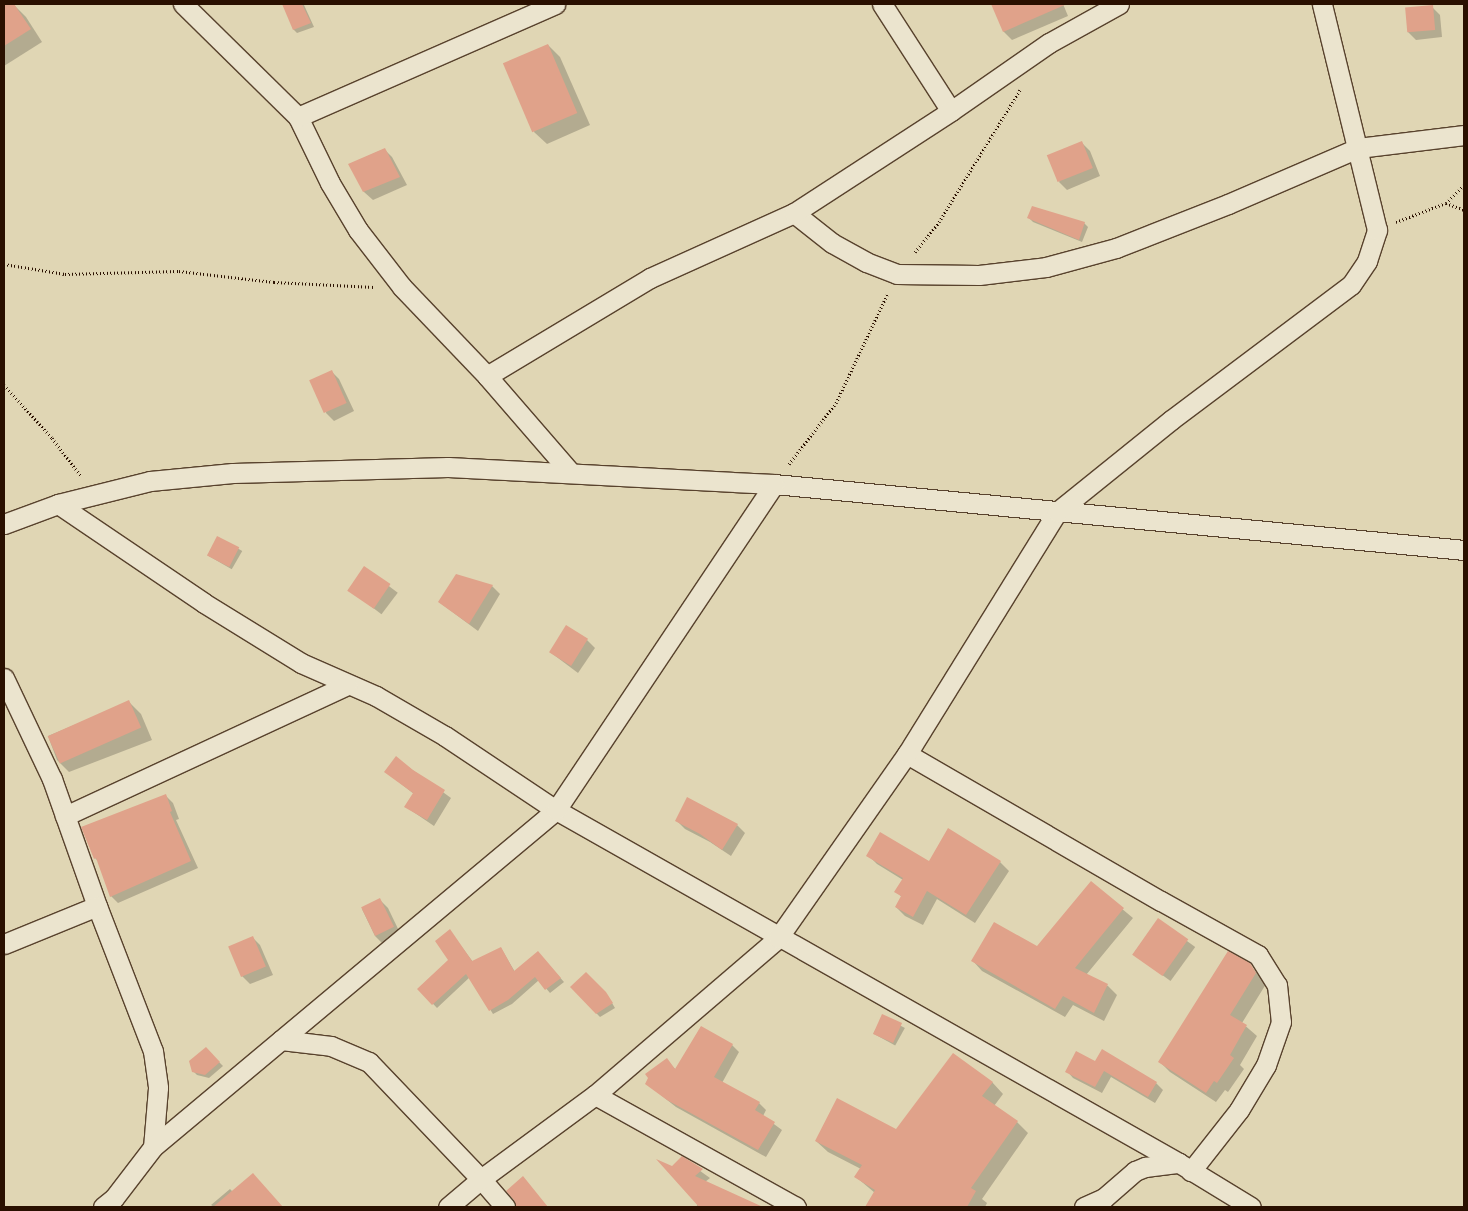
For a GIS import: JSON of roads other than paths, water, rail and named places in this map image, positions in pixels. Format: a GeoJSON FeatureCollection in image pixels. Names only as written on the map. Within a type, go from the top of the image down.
{"type":"FeatureCollection","features":[{"type":"Feature","properties":{"kind":"street"},"geometry":{"type":"LineString","coordinates":[[183,4],[298,117],[330,183],[358,230],[402,286],[487,376],[571,473]]}},
{"type":"Feature","properties":{"kind":"street"},"geometry":{"type":"LineString","coordinates":[[298,117],[555,4]]}},
{"type":"Feature","properties":{"kind":"street"},"geometry":{"type":"LineString","coordinates":[[882,4],[951,111]]}},
{"type":"Feature","properties":{"kind":"street"},"geometry":{"type":"LineString","coordinates":[[487,376],[650,278],[794,213],[951,111],[1049,43],[1119,4]]}},
{"type":"Feature","properties":{"kind":"street"},"geometry":{"type":"LineString","coordinates":[[448,1207],[481,1179],[595,1095],[778,938],[907,754],[1057,512],[1171,420],[1351,285],[1367,260],[1377,230],[1322,4]]}},
{"type":"Feature","properties":{"kind":"street"},"geometry":{"type":"LineString","coordinates":[[794,213],[832,243],[866,262],[897,274],[979,275],[1046,267],[1116,248],[1228,204],[1358,148],[1464,135]]}},
{"type":"Feature","properties":{"kind":"street"},"geometry":{"type":"LineString","coordinates":[[4,524],[58,504],[150,481],[232,473],[448,467],[774,484],[1464,550]]}},
{"type":"Feature","properties":{"kind":"street"},"geometry":{"type":"LineString","coordinates":[[103,1207],[114,1198],[152,1148],[556,810],[774,484]]}},
{"type":"Feature","properties":{"kind":"street"},"geometry":{"type":"LineString","coordinates":[[58,504],[212,608],[301,663],[347,685],[376,696],[445,736],[556,810],[778,938],[1185,1167],[1251,1207]]}},
{"type":"Feature","properties":{"kind":"street"},"geometry":{"type":"LineString","coordinates":[[4,678],[52,779],[97,906],[153,1051],[158,1088],[152,1148]]}},
{"type":"Feature","properties":{"kind":"street"},"geometry":{"type":"LineString","coordinates":[[65,816],[347,685]]}},
{"type":"Feature","properties":{"kind":"street"},"geometry":{"type":"LineString","coordinates":[[907,754],[1160,901],[1258,955],[1277,985],[1281,1022],[1266,1065],[1239,1110],[1185,1167],[1145,1167],[1135,1171],[1104,1198],[1084,1207]]}},
{"type":"Feature","properties":{"kind":"street"},"geometry":{"type":"LineString","coordinates":[[4,944],[97,906]]}},
{"type":"Feature","properties":{"kind":"street"},"geometry":{"type":"LineString","coordinates":[[281,1040],[331,1046],[369,1062],[481,1179],[505,1207]]}},
{"type":"Feature","properties":{"kind":"street"},"geometry":{"type":"LineString","coordinates":[[595,1095],[796,1207]]}}]}
